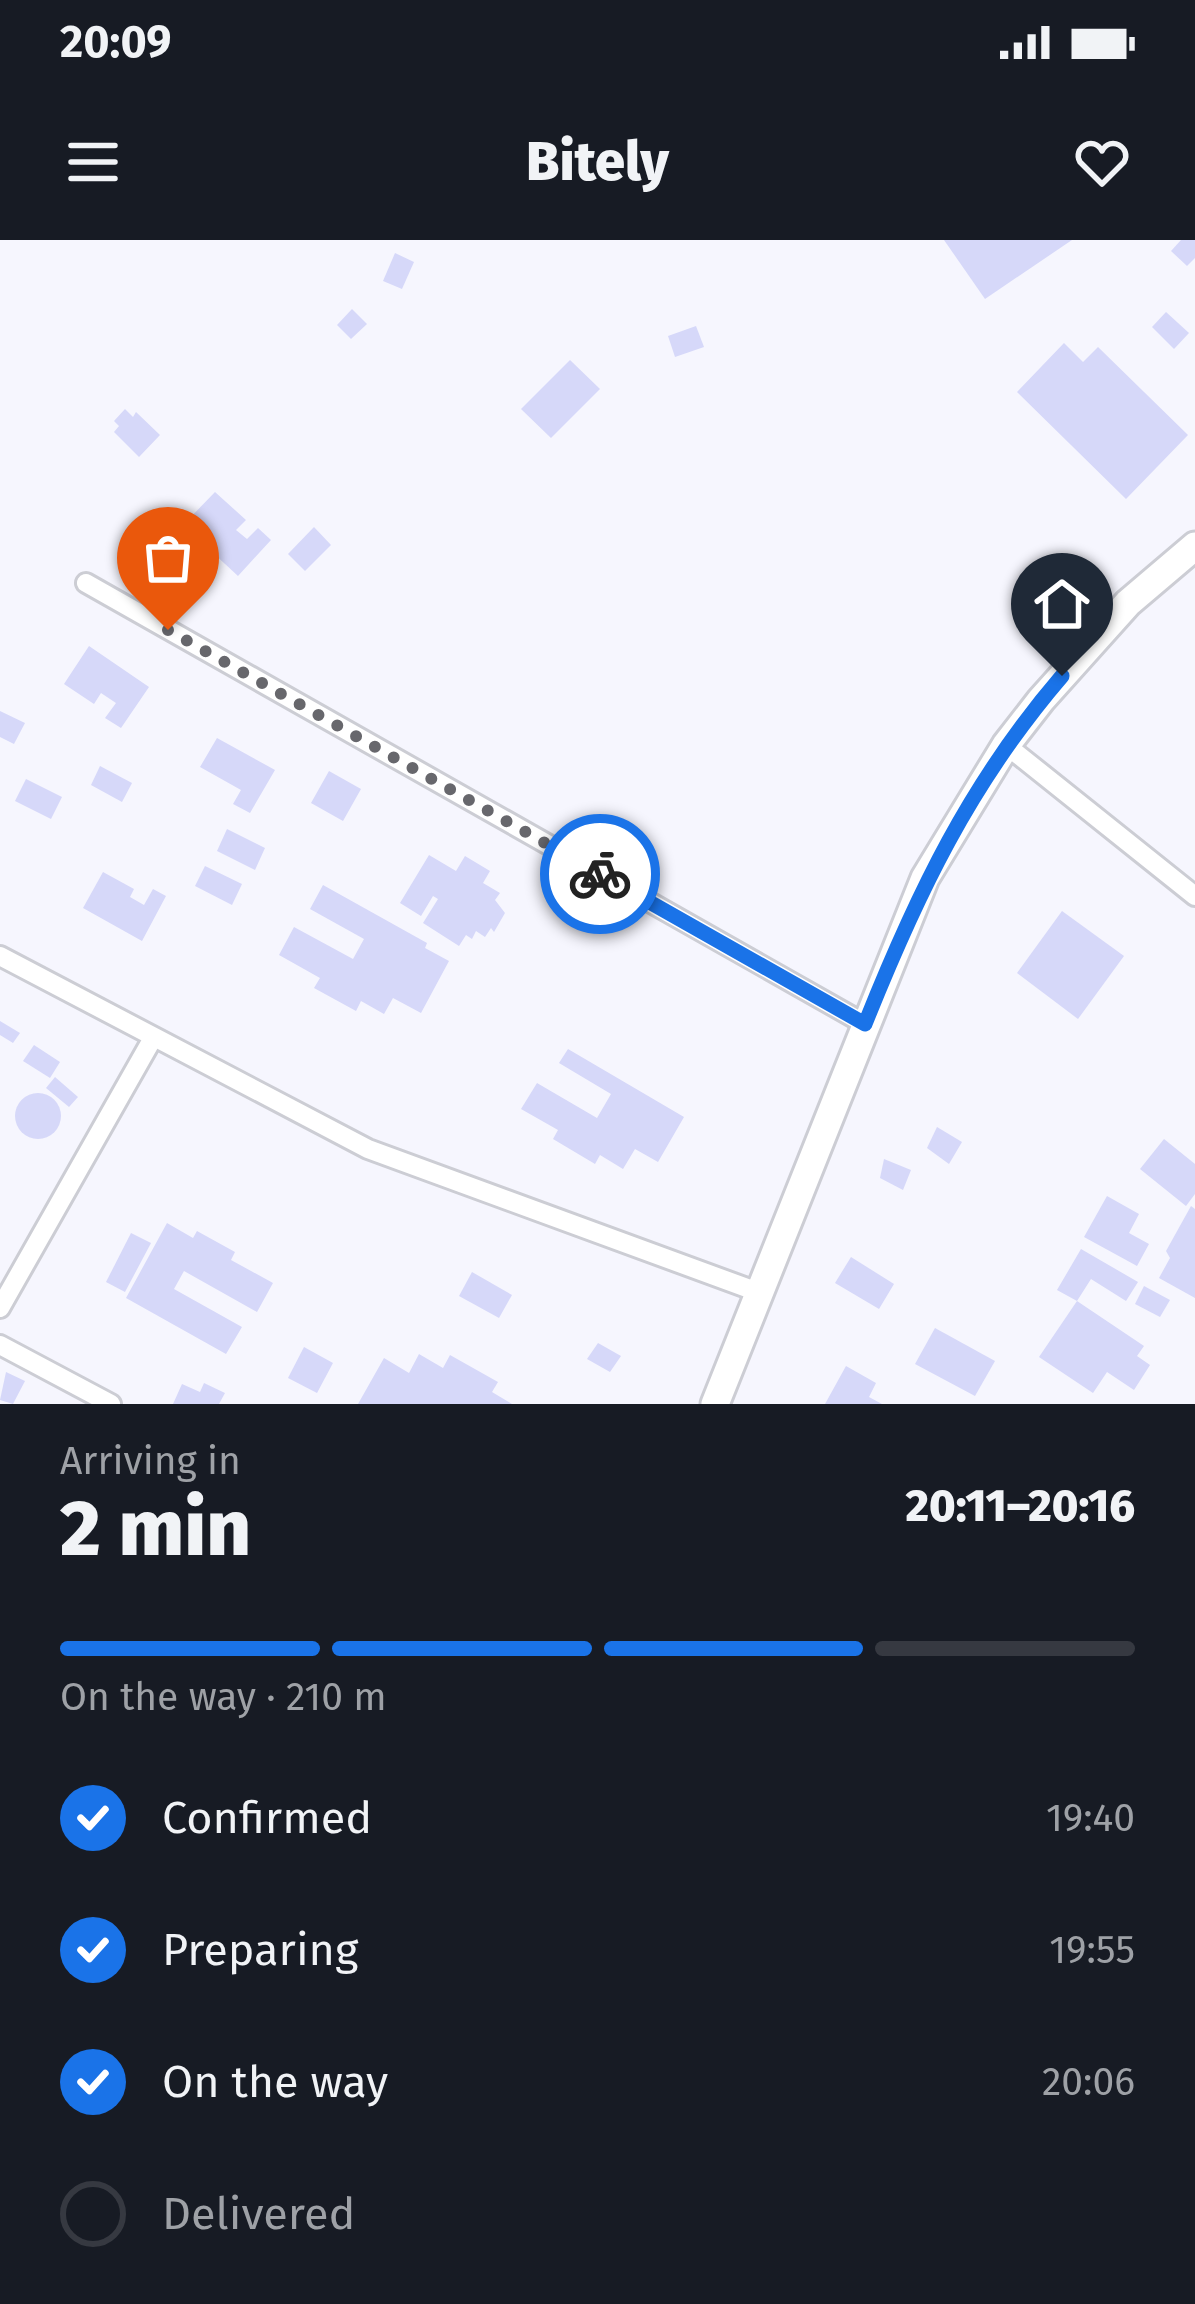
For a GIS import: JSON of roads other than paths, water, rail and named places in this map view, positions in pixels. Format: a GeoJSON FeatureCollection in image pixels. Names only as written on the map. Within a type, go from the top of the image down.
{"type":"FeatureCollection","features":[{"type":"Feature","properties":{"kind":"main road"},"geometry":{"type":"LineString","coordinates":[[715,1404],[925,878],[1006,745],[1128,603],[1195,546]]}},
{"type":"Feature","properties":{"kind":"street"},"geometry":{"type":"LineString","coordinates":[[86,584],[865,1024]]}},
{"type":"Feature","properties":{"kind":"street"},"geometry":{"type":"LineString","coordinates":[[1006,745],[1195,896]]}},
{"type":"Feature","properties":{"kind":"street"},"geometry":{"type":"LineString","coordinates":[[0,956],[368,1149],[758,1292]]}},
{"type":"Feature","properties":{"kind":"street"},"geometry":{"type":"LineString","coordinates":[[0,1308],[153,1038]]}},
{"type":"Feature","properties":{"kind":"street"},"geometry":{"type":"LineString","coordinates":[[0,1345],[111,1404]]}}]}
